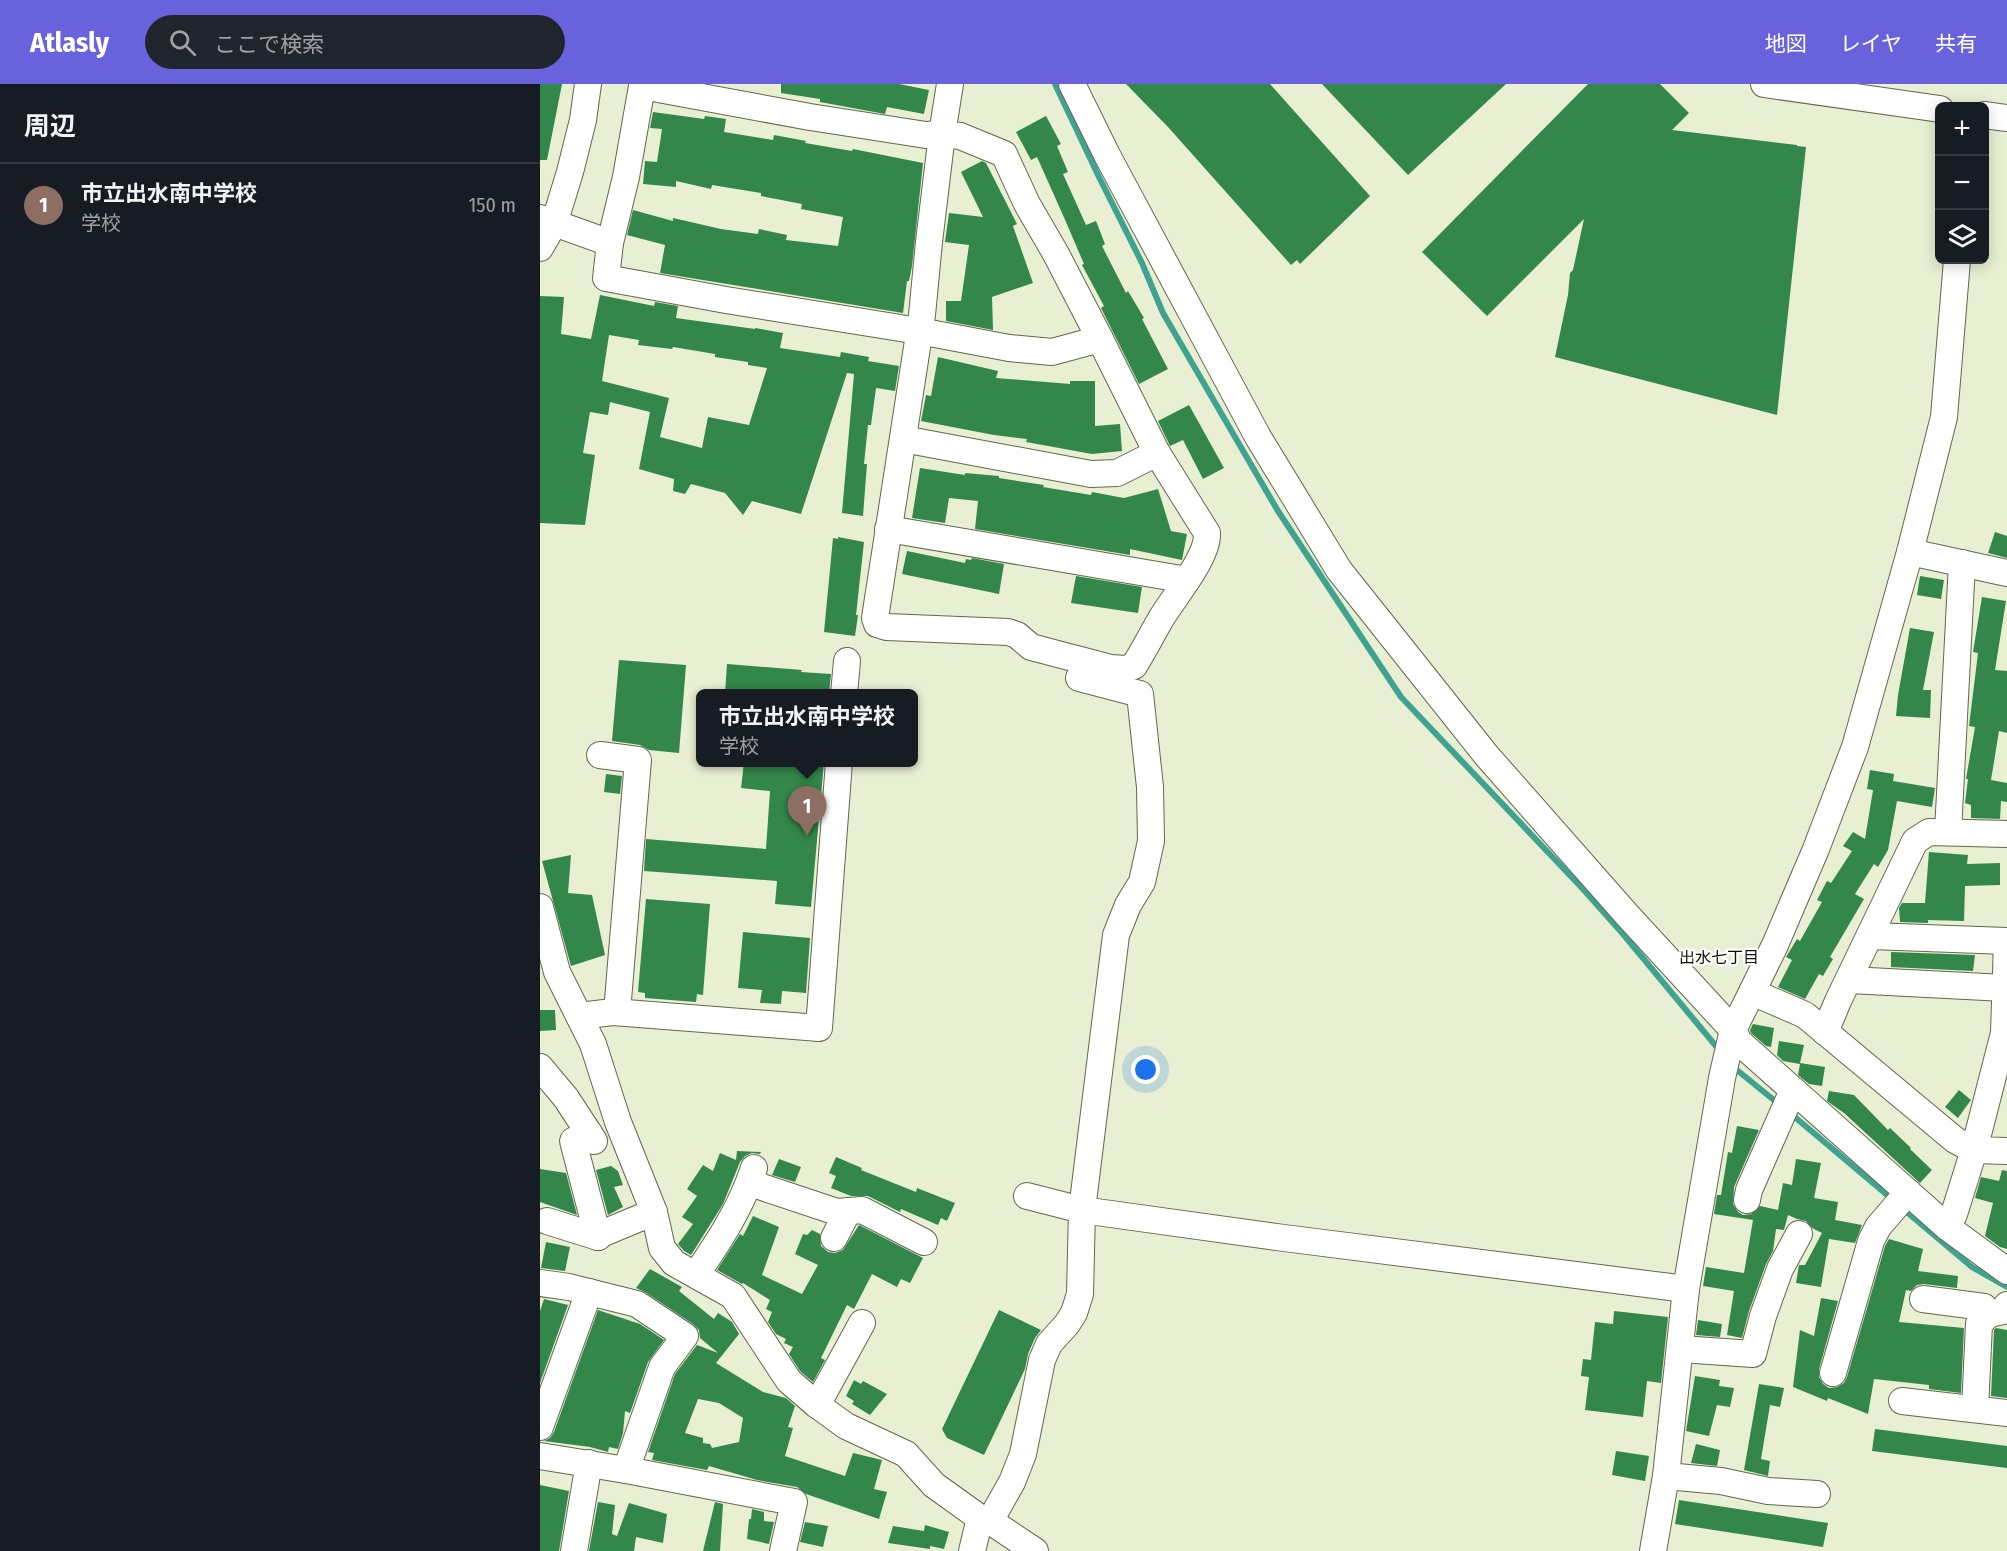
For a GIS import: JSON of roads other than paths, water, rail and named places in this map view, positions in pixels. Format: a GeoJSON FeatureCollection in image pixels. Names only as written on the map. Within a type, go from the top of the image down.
{"type":"FeatureCollection","features":[{"type":"Feature","properties":{"kind":"street"},"geometry":{"type":"LineString","coordinates":[[540,248],[547,221],[583,120],[588,84]]}},
{"type":"Feature","properties":{"kind":"street"},"geometry":{"type":"LineString","coordinates":[[950,84],[942,134],[919,331],[888,529],[877,624],[887,627],[1008,632],[1017,635],[1032,647],[1111,668],[1125,669],[1134,666],[1163,615],[1187,580],[1208,542],[1208,533],[1156,453],[1100,339],[1056,254],[1027,204],[1004,154],[960,136],[942,134],[926,135],[810,117],[637,85],[626,177],[610,243],[606,278],[919,331],[1009,348],[1052,352],[1100,339]]}},
{"type":"Feature","properties":{"kind":"street"},"geometry":{"type":"LineString","coordinates":[[1072,84],[1107,155],[1258,437],[1339,570],[1487,756],[1628,916],[1733,1030],[1739,1042],[1947,1227],[2007,1271]]}},
{"type":"Feature","properties":{"kind":"street"},"geometry":{"type":"LineString","coordinates":[[1764,84],[1935,108]]}},
{"type":"Feature","properties":{"kind":"street"},"geometry":{"type":"LineString","coordinates":[[547,221],[610,243]]}},
{"type":"Feature","properties":{"kind":"street"},"geometry":{"type":"LineString","coordinates":[[1653,1551],[1666,1476],[1686,1289],[1722,1078],[1733,1030],[1775,945],[1816,849],[1855,747],[1910,552],[1944,417],[1957,264]]}},
{"type":"Feature","properties":{"kind":"street"},"geometry":{"type":"LineString","coordinates":[[903,439],[1091,474],[1117,473],[1156,453]]}},
{"type":"Feature","properties":{"kind":"street"},"geometry":{"type":"LineString","coordinates":[[888,529],[1187,580]]}},
{"type":"Feature","properties":{"kind":"street"},"geometry":{"type":"LineString","coordinates":[[1910,552],[2007,573]]}},
{"type":"Feature","properties":{"kind":"street"},"geometry":{"type":"LineString","coordinates":[[1948,832],[1962,563]]}},
{"type":"Feature","properties":{"kind":"street"},"geometry":{"type":"LineString","coordinates":[[844,689],[846,661]]}},
{"type":"Feature","properties":{"kind":"street"},"geometry":{"type":"LineString","coordinates":[[972,1551],[985,1520],[1012,1482],[1023,1454],[1042,1360],[1049,1344],[1067,1324],[1077,1304],[1082,1279],[1082,1210],[1116,935],[1128,905],[1142,882],[1151,841],[1150,787],[1140,694],[1078,678]]}},
{"type":"Feature","properties":{"kind":"street"},"geometry":{"type":"LineString","coordinates":[[600,755],[638,760],[617,1012]]}},
{"type":"Feature","properties":{"kind":"street"},"geometry":{"type":"LineString","coordinates":[[579,1016],[617,1012],[819,1028],[839,767]]}},
{"type":"Feature","properties":{"kind":"street"},"geometry":{"type":"LineString","coordinates":[[1825,1032],[1915,842],[1929,832],[2007,834]]}},
{"type":"Feature","properties":{"kind":"street"},"geometry":{"type":"LineString","coordinates":[[540,907],[549,975],[579,1016],[593,1044],[618,1122],[654,1212],[662,1248],[674,1263],[733,1296],[789,1381],[817,1405],[846,1426],[906,1454],[933,1485],[1035,1551]]}},
{"type":"Feature","properties":{"kind":"street"},"geometry":{"type":"LineString","coordinates":[[1871,936],[2007,941],[2005,1038],[1974,1150],[1954,1214],[1947,1227]]}},
{"type":"Feature","properties":{"kind":"street"},"geometry":{"type":"LineString","coordinates":[[1849,980],[2005,988]]}},
{"type":"Feature","properties":{"kind":"street"},"geometry":{"type":"LineString","coordinates":[[1752,992],[1804,1015],[1955,1140],[1974,1150],[2007,1151]]}},
{"type":"Feature","properties":{"kind":"street"},"geometry":{"type":"LineString","coordinates":[[540,1067],[566,1098],[592,1137],[573,1141],[598,1237]]}},
{"type":"Feature","properties":{"kind":"street"},"geometry":{"type":"LineString","coordinates":[[1747,1200],[1749,1190],[1793,1090]]}},
{"type":"Feature","properties":{"kind":"street"},"geometry":{"type":"LineString","coordinates":[[696,1275],[724,1234],[746,1194],[752,1174],[762,1187],[837,1212],[862,1210],[924,1242]]}},
{"type":"Feature","properties":{"kind":"street"},"geometry":{"type":"LineString","coordinates":[[1833,1373],[1870,1241],[1878,1227],[1908,1192]]}},
{"type":"Feature","properties":{"kind":"street"},"geometry":{"type":"LineString","coordinates":[[1027,1196],[1082,1210],[1686,1289]]}},
{"type":"Feature","properties":{"kind":"street"},"geometry":{"type":"LineString","coordinates":[[834,1239],[848,1211]]}},
{"type":"Feature","properties":{"kind":"street"},"geometry":{"type":"LineString","coordinates":[[598,1237],[654,1212]]}},
{"type":"Feature","properties":{"kind":"street"},"geometry":{"type":"LineString","coordinates":[[547,1221],[598,1237]]}},
{"type":"Feature","properties":{"kind":"street"},"geometry":{"type":"LineString","coordinates":[[1681,1349],[1753,1354],[1763,1316],[1780,1269],[1799,1234]]}},
{"type":"Feature","properties":{"kind":"street"},"geometry":{"type":"LineString","coordinates":[[540,1283],[637,1304],[685,1336],[662,1367],[626,1470]]}},
{"type":"Feature","properties":{"kind":"street"},"geometry":{"type":"LineString","coordinates":[[540,1427],[589,1292]]}},
{"type":"Feature","properties":{"kind":"street"},"geometry":{"type":"LineString","coordinates":[[1923,1299],[1998,1310]]}},
{"type":"Feature","properties":{"kind":"street"},"geometry":{"type":"LineString","coordinates":[[1975,1409],[1979,1324],[1998,1310]]}},
{"type":"Feature","properties":{"kind":"street"},"geometry":{"type":"LineString","coordinates":[[817,1405],[862,1323]]}},
{"type":"Feature","properties":{"kind":"street"},"geometry":{"type":"LineString","coordinates":[[1902,1401],[2007,1413]]}},
{"type":"Feature","properties":{"kind":"street"},"geometry":{"type":"LineString","coordinates":[[540,1456],[589,1463],[794,1502],[787,1550]]}},
{"type":"Feature","properties":{"kind":"street"},"geometry":{"type":"LineString","coordinates":[[574,1551],[589,1463]]}},
{"type":"Feature","properties":{"kind":"street"},"geometry":{"type":"LineString","coordinates":[[1666,1476],[1720,1481],[1768,1491],[1817,1494]]}},
{"type":"Feature","properties":{"kind":"waterway"},"geometry":{"type":"LineString","coordinates":[[1055,84],[1142,263],[1163,313],[1278,511],[1401,697],[1582,888],[1720,1051]]}},
{"type":"Feature","properties":{"kind":"waterway"},"geometry":{"type":"LineString","coordinates":[[1732,1066],[1780,1105]]}},
{"type":"Feature","properties":{"kind":"waterway"},"geometry":{"type":"LineString","coordinates":[[1790,1113],[1892,1199]]}},
{"type":"Feature","properties":{"kind":"waterway"},"geometry":{"type":"LineString","coordinates":[[1902,1208],[1972,1267],[2007,1287]]}},
{"type":"Feature","properties":{"kind":"place","name":"市立出水南中学校"},"geometry":{"type":"Point","coordinates":[807,836]}},
{"type":"Feature","properties":{"kind":"district","name":"出水七丁目"},"geometry":{"type":"Point","coordinates":[1719,957]}}]}
